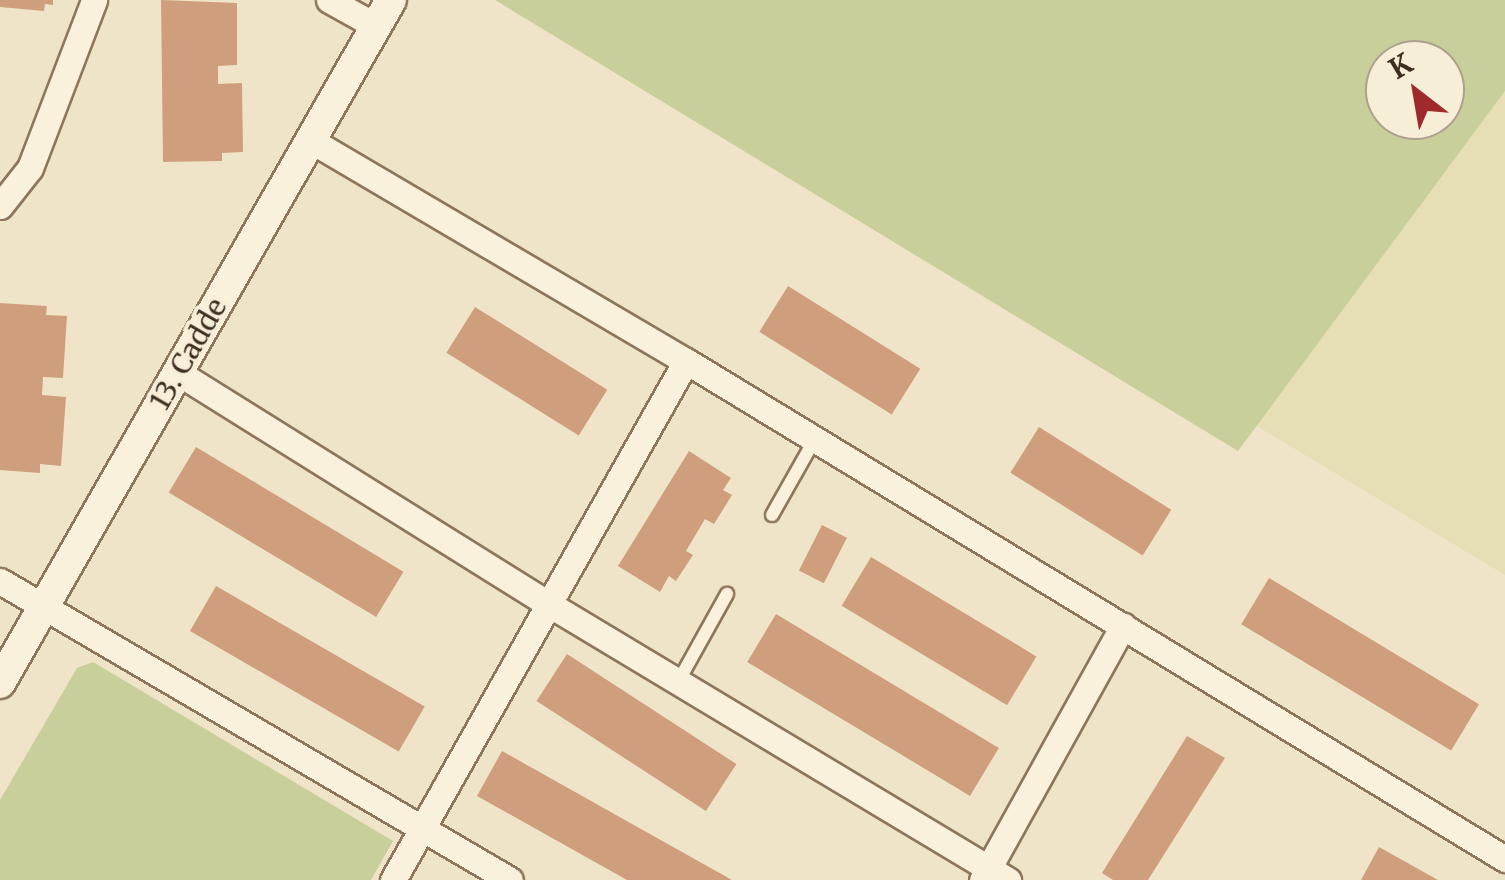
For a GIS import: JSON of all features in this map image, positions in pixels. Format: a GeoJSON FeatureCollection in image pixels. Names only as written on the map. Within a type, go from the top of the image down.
{"type":"FeatureCollection","features":[{"type":"Feature","properties":{"kind":"street"},"geometry":{"type":"LineString","coordinates":[[0,206],[30,168],[94,0]]}},
{"type":"Feature","properties":{"kind":"street"},"geometry":{"type":"LineString","coordinates":[[329,0],[384,13]]}},
{"type":"Feature","properties":{"kind":"street","name":"13. Cadde"},"geometry":{"type":"LineString","coordinates":[[0,683],[384,13]]}},
{"type":"Feature","properties":{"kind":"street"},"geometry":{"type":"LineString","coordinates":[[312,140],[686,361],[1505,858]]}},
{"type":"Feature","properties":{"kind":"street"},"geometry":{"type":"LineString","coordinates":[[393,880],[686,361]]}},
{"type":"Feature","properties":{"kind":"street"},"geometry":{"type":"LineString","coordinates":[[177,372],[993,876],[1123,626]]}},
{"type":"Feature","properties":{"kind":"street"},"geometry":{"type":"LineString","coordinates":[[0,581],[510,880]]}},
{"type":"Feature","properties":{"kind":"lane"},"geometry":{"type":"LineString","coordinates":[[772,515],[814,439]]}},
{"type":"Feature","properties":{"kind":"lane"},"geometry":{"type":"LineString","coordinates":[[678,682],[727,594]]}},
{"type":"Feature","properties":{"kind":"shaded area"},"geometry":{"type":"Polygon","coordinates":[[[1505,91],[1505,575],[1255,425],[1505,91]]]}},
{"type":"Feature","properties":{"kind":"green space"},"geometry":{"type":"Polygon","coordinates":[[[495,0],[1505,0],[1505,91],[1238,451],[495,0]]]}},
{"type":"Feature","properties":{"kind":"green space"},"geometry":{"type":"Polygon","coordinates":[[[93,662],[393,841],[371,880],[0,880],[0,800],[77,668],[93,662]]]}},
{"type":"Feature","properties":{"kind":"building"},"geometry":{"type":"Polygon","coordinates":[[[0,0],[53,0],[53,5],[45,4],[44,11],[0,7],[0,0]]]}},
{"type":"Feature","properties":{"kind":"building"},"geometry":{"type":"Polygon","coordinates":[[[161,0],[237,3],[237,65],[218,66],[218,84],[242,83],[243,152],[222,153],[222,161],[163,162],[161,0]]]}},
{"type":"Feature","properties":{"kind":"building"},"geometry":{"type":"Polygon","coordinates":[[[788,286],[920,369],[892,414],[759,332],[788,286]]]}},
{"type":"Feature","properties":{"kind":"building"},"geometry":{"type":"Polygon","coordinates":[[[0,303],[47,306],[46,315],[67,316],[63,378],[43,377],[42,395],[66,397],[61,466],[40,464],[40,473],[0,470],[0,303]]]}},
{"type":"Feature","properties":{"kind":"building"},"geometry":{"type":"Polygon","coordinates":[[[475,307],[607,390],[579,435],[446,353],[475,307]]]}},
{"type":"Feature","properties":{"kind":"building"},"geometry":{"type":"Polygon","coordinates":[[[1039,427],[1171,510],[1143,555],[1010,473],[1039,427]]]}},
{"type":"Feature","properties":{"kind":"building"},"geometry":{"type":"Polygon","coordinates":[[[196,447],[403,572],[376,617],[169,492],[196,447]]]}},
{"type":"Feature","properties":{"kind":"building"},"geometry":{"type":"Polygon","coordinates":[[[689,451],[731,478],[723,490],[732,495],[714,524],[705,519],[686,551],[693,555],[676,581],[669,576],[660,592],[618,566],[689,451]]]}},
{"type":"Feature","properties":{"kind":"building"},"geometry":{"type":"Polygon","coordinates":[[[822,525],[847,538],[824,583],[799,570],[822,525]]]}},
{"type":"Feature","properties":{"kind":"building"},"geometry":{"type":"Polygon","coordinates":[[[871,557],[1036,656],[1007,705],[842,606],[871,557]]]}},
{"type":"Feature","properties":{"kind":"building"},"geometry":{"type":"Polygon","coordinates":[[[1269,578],[1479,704],[1451,750],[1241,624],[1269,578]]]}},
{"type":"Feature","properties":{"kind":"building"},"geometry":{"type":"Polygon","coordinates":[[[216,586],[425,706],[399,752],[190,631],[216,586]]]}},
{"type":"Feature","properties":{"kind":"building"},"geometry":{"type":"Polygon","coordinates":[[[776,614],[999,748],[970,796],[747,662],[776,614]]]}},
{"type":"Feature","properties":{"kind":"building"},"geometry":{"type":"Polygon","coordinates":[[[567,654],[736,764],[706,811],[537,701],[567,654]]]}},
{"type":"Feature","properties":{"kind":"building"},"geometry":{"type":"Polygon","coordinates":[[[1187,736],[1225,758],[1148,880],[1113,880],[1102,873],[1187,736]]]}},
{"type":"Feature","properties":{"kind":"building"},"geometry":{"type":"Polygon","coordinates":[[[502,751],[732,880],[627,880],[477,796],[502,751]]]}},
{"type":"Feature","properties":{"kind":"building"},"geometry":{"type":"Polygon","coordinates":[[[1379,847],[1438,880],[1361,880],[1379,847]]]}}]}
